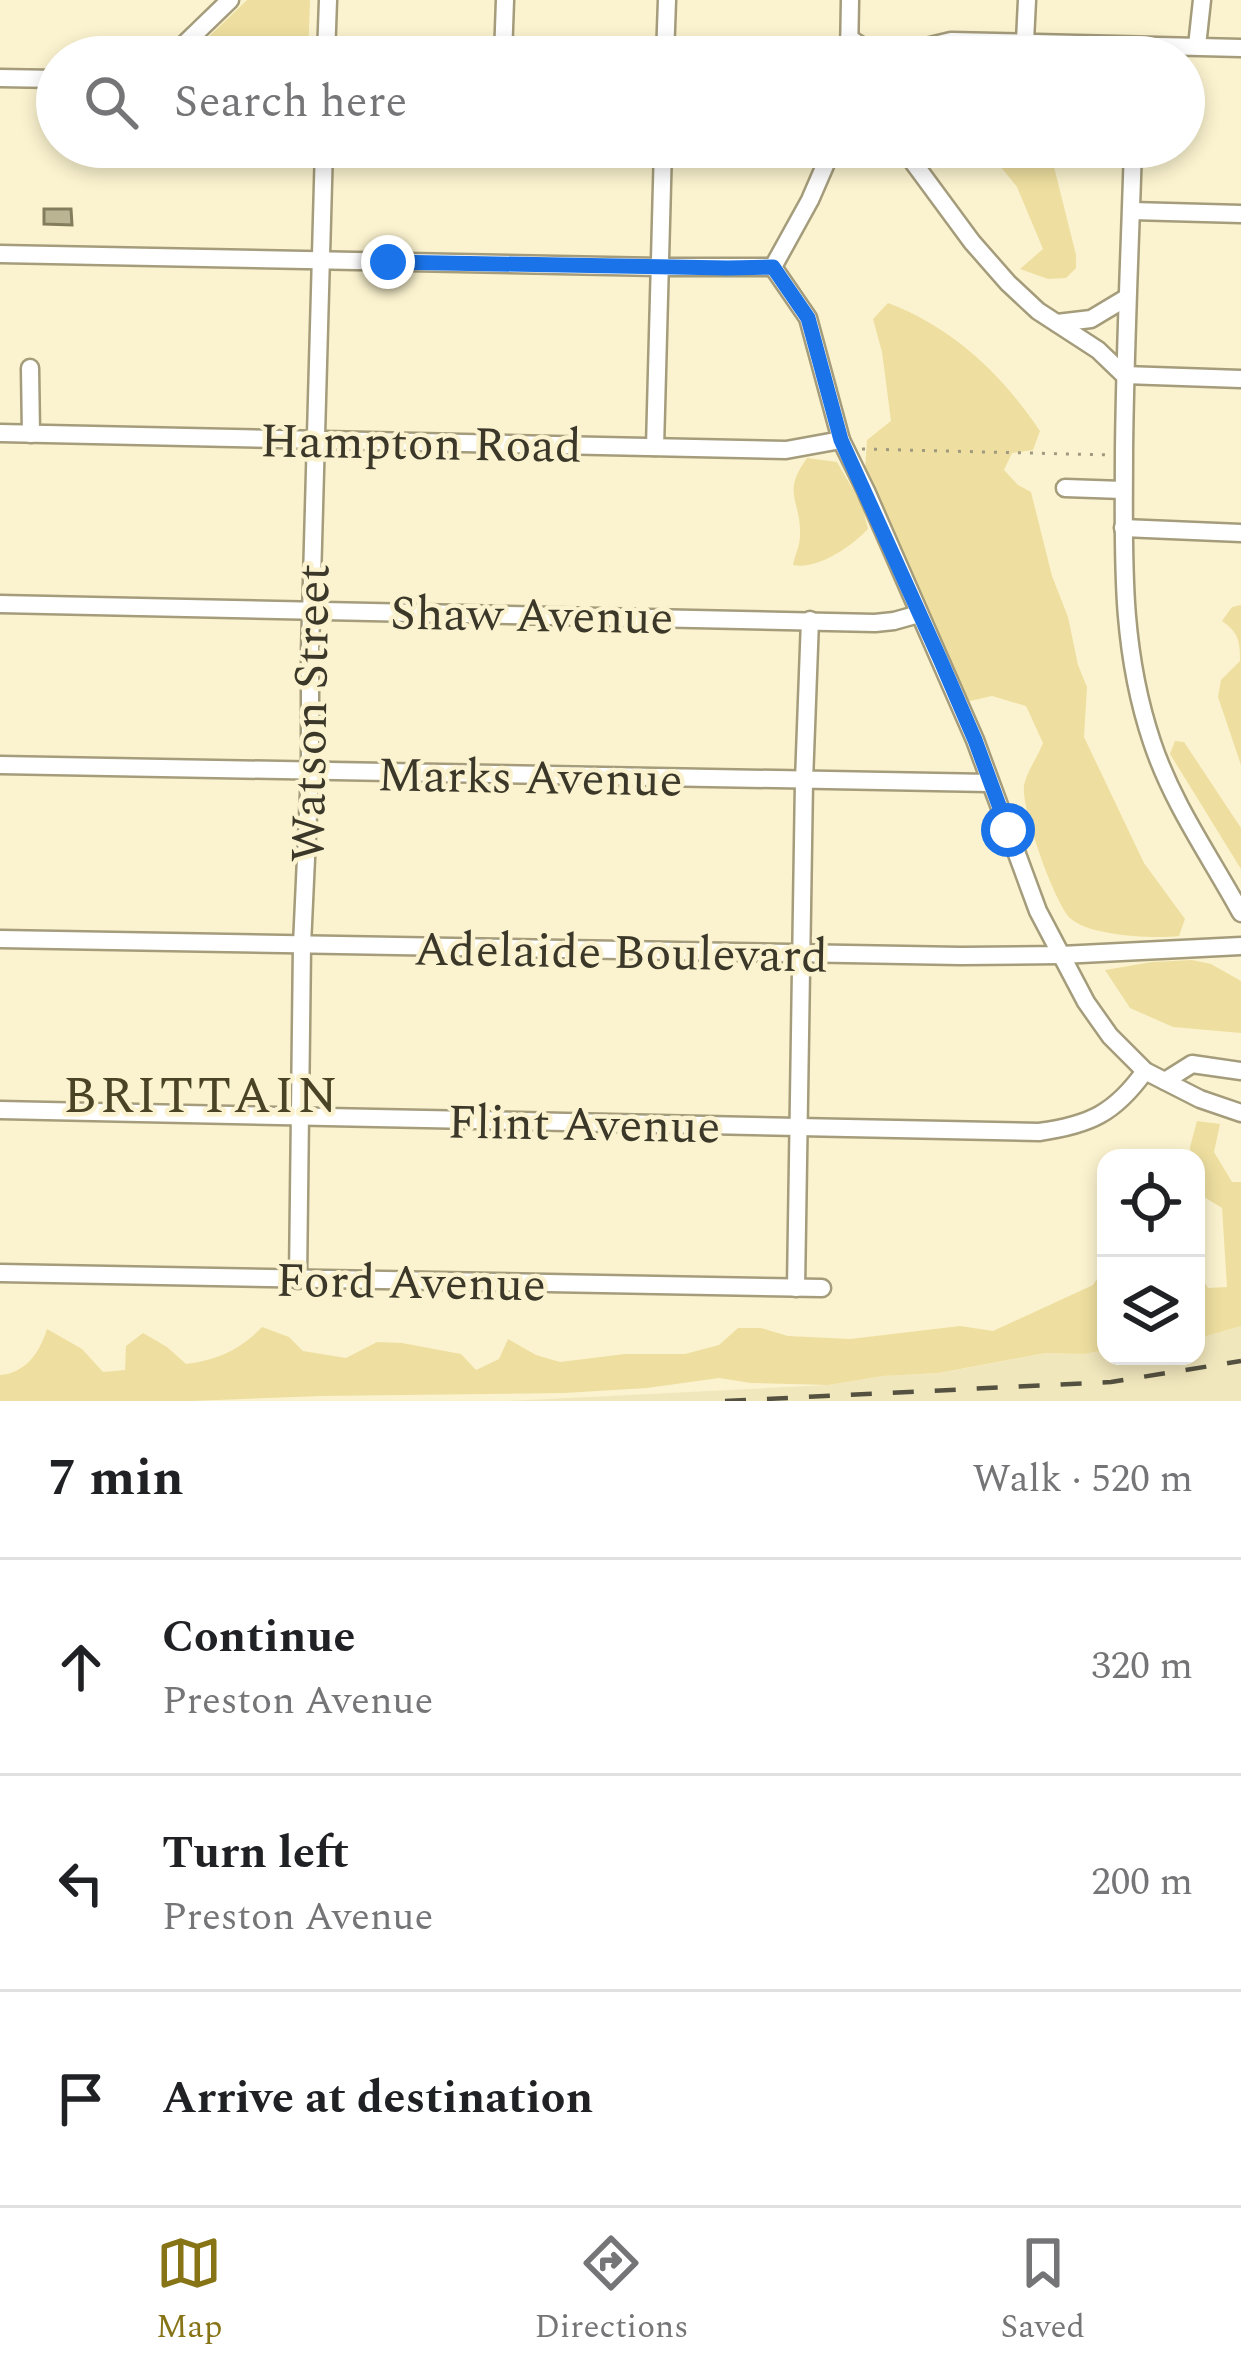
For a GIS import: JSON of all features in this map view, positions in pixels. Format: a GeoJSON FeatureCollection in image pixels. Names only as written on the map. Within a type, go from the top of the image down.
{"type":"FeatureCollection","features":[{"type":"Feature","properties":{"kind":"street"},"geometry":{"type":"LineString","coordinates":[[193,36],[230,0]]}},
{"type":"Feature","properties":{"kind":"street"},"geometry":{"type":"LineString","coordinates":[[327,36],[328,0]]}},
{"type":"Feature","properties":{"kind":"street"},"geometry":{"type":"LineString","coordinates":[[504,36],[505,0]]}},
{"type":"Feature","properties":{"kind":"street"},"geometry":{"type":"LineString","coordinates":[[666,36],[667,0]]}},
{"type":"Feature","properties":{"kind":"street"},"geometry":{"type":"LineString","coordinates":[[849,36],[850,0]]}},
{"type":"Feature","properties":{"kind":"street"},"geometry":{"type":"LineString","coordinates":[[1025,36],[1027,0]]}},
{"type":"Feature","properties":{"kind":"street"},"geometry":{"type":"LineString","coordinates":[[1198,36],[1202,0]]}},
{"type":"Feature","properties":{"kind":"street"},"geometry":{"type":"LineString","coordinates":[[1205,46],[1241,48]]}},
{"type":"Feature","properties":{"kind":"street"},"geometry":{"type":"LineString","coordinates":[[0,78],[36,79]]}},
{"type":"Feature","properties":{"kind":"street","name":"Watson Street"},"geometry":{"type":"LineString","coordinates":[[298,1280],[302,945],[323,168]]}},
{"type":"Feature","properties":{"kind":"street"},"geometry":{"type":"LineString","coordinates":[[655,447],[662,168]]}},
{"type":"Feature","properties":{"kind":"street"},"geometry":{"type":"LineString","coordinates":[[773,267],[823,168]]}},
{"type":"Feature","properties":{"kind":"street"},"geometry":{"type":"LineString","coordinates":[[918,168],[988,262],[1038,310],[1098,350],[1124,375],[1241,379]]}},
{"type":"Feature","properties":{"kind":"street"},"geometry":{"type":"LineString","coordinates":[[1133,168],[1124,375],[1126,622],[1136,682],[1159,762],[1187,823],[1241,913]]}},
{"type":"Feature","properties":{"kind":"street"},"geometry":{"type":"LineString","coordinates":[[1132,211],[1241,214]]}},
{"type":"Feature","properties":{"kind":"street"},"geometry":{"type":"LineString","coordinates":[[0,254],[773,267]]}},
{"type":"Feature","properties":{"kind":"street"},"geometry":{"type":"LineString","coordinates":[[773,267],[808,318],[843,445],[975,740],[1032,897],[1061,956],[1099,1023],[1145,1071],[1200,1100],[1241,1113]]}},
{"type":"Feature","properties":{"kind":"street"},"geometry":{"type":"LineString","coordinates":[[1057,323],[1090,319],[1126,298]]}},
{"type":"Feature","properties":{"kind":"street"},"geometry":{"type":"LineString","coordinates":[[30,368],[31,434]]}},
{"type":"Feature","properties":{"kind":"street","name":"Hampton Road"},"geometry":{"type":"LineString","coordinates":[[0,433],[786,450],[843,445]]}},
{"type":"Feature","properties":{"kind":"street"},"geometry":{"type":"LineString","coordinates":[[1065,488],[1123,490]]}},
{"type":"Feature","properties":{"kind":"street"},"geometry":{"type":"LineString","coordinates":[[1123,528],[1241,533]]}},
{"type":"Feature","properties":{"kind":"street","name":"Shaw Avenue"},"geometry":{"type":"LineString","coordinates":[[0,604],[875,622],[919,614]]}},
{"type":"Feature","properties":{"kind":"street"},"geometry":{"type":"LineString","coordinates":[[796,1288],[810,620]]}},
{"type":"Feature","properties":{"kind":"street","name":"Marks Avenue"},"geometry":{"type":"LineString","coordinates":[[0,765],[989,783]]}},
{"type":"Feature","properties":{"kind":"street","name":"Adelaide Boulevard"},"geometry":{"type":"LineString","coordinates":[[0,938],[1061,956],[1241,946]]}},
{"type":"Feature","properties":{"kind":"street"},"geometry":{"type":"LineString","coordinates":[[1165,1081],[1192,1064],[1241,1071]]}},
{"type":"Feature","properties":{"kind":"street","name":"Flint Avenue"},"geometry":{"type":"LineString","coordinates":[[0,1110],[1019,1132],[1069,1127],[1110,1110],[1145,1071]]}},
{"type":"Feature","properties":{"kind":"street","name":"Ford Avenue"},"geometry":{"type":"LineString","coordinates":[[0,1273],[822,1288]]}},
{"type":"Feature","properties":{"kind":"path"},"geometry":{"type":"LineString","coordinates":[[843,445],[1124,455]]}},
{"type":"Feature","properties":{"kind":"shaded area"},"geometry":{"type":"Polygon","coordinates":[[[247,0],[310,0],[309,36],[210,36],[247,0]]]}},
{"type":"Feature","properties":{"kind":"shaded area"},"geometry":{"type":"Polygon","coordinates":[[[1002,168],[1054,168],[1076,255],[1076,268],[1066,278],[1048,279],[1020,269],[1043,249],[1017,187],[1002,168]]]}},
{"type":"Feature","properties":{"kind":"shaded area"},"geometry":{"type":"Polygon","coordinates":[[[888,303],[933,325],[974,355],[1040,431],[1033,450],[1012,453],[1004,470],[1031,492],[1087,687],[1084,737],[1144,863],[1185,919],[1179,936],[1106,932],[1070,918],[1048,875],[1024,797],[1027,776],[1043,743],[1026,706],[992,696],[970,701],[959,689],[865,471],[867,440],[891,421],[873,319],[888,303]]]}},
{"type":"Feature","properties":{"kind":"shaded area"},"geometry":{"type":"Polygon","coordinates":[[[807,458],[837,462],[862,505],[868,529],[833,556],[802,566],[793,565],[800,535],[794,489],[807,458]]]}},
{"type":"Feature","properties":{"kind":"shaded area"},"geometry":{"type":"Polygon","coordinates":[[[1241,605],[1241,765],[1218,697],[1221,680],[1240,661],[1237,638],[1222,621],[1232,607],[1241,605]]]}},
{"type":"Feature","properties":{"kind":"shaded area"},"geometry":{"type":"Polygon","coordinates":[[[1175,741],[1184,742],[1241,828],[1241,869],[1170,754],[1175,741]]]}},
{"type":"Feature","properties":{"kind":"shaded area"},"geometry":{"type":"Polygon","coordinates":[[[1192,960],[1211,964],[1241,981],[1241,1033],[1173,1027],[1130,1008],[1105,970],[1192,960]]]}},
{"type":"Feature","properties":{"kind":"shaded area"},"geometry":{"type":"Polygon","coordinates":[[[1197,1121],[1220,1124],[1214,1152],[1232,1182],[1241,1182],[1241,1326],[1205,1336],[1205,1283],[1208,1288],[1227,1287],[1222,1208],[1205,1198],[1205,1149],[1190,1147],[1197,1121]]]}},
{"type":"Feature","properties":{"kind":"shaded area"},"geometry":{"type":"Polygon","coordinates":[[[1097,1279],[1097,1352],[1045,1353],[939,1373],[828,1385],[719,1378],[564,1393],[0,1401],[0,1375],[31,1360],[47,1329],[82,1349],[103,1372],[125,1370],[126,1346],[143,1333],[186,1364],[227,1353],[262,1327],[289,1337],[303,1351],[346,1358],[377,1342],[402,1343],[461,1354],[476,1370],[499,1359],[508,1339],[560,1362],[625,1354],[685,1354],[719,1345],[738,1328],[850,1339],[960,1326],[993,1331],[1093,1285],[1097,1279]]]}},
{"type":"Feature","properties":{"kind":"shaded area"},"geometry":{"type":"Polygon","coordinates":[[[1241,1326],[1241,1401],[506,1401],[828,1385],[940,1373],[1045,1353],[1097,1352],[1097,1365],[1205,1365],[1205,1336],[1241,1326]]]}},
{"type":"Feature","properties":{"kind":"building"},"geometry":{"type":"Polygon","coordinates":[[[44,209],[71,209],[72,225],[44,224],[44,209]]]}},
{"type":"Feature","properties":{"kind":"railway"},"geometry":{"type":"LineString","coordinates":[[725,1401],[1111,1382],[1241,1361]]}},
{"type":"Feature","properties":{"kind":"district","name":"BRITTAIN"},"geometry":{"type":"Point","coordinates":[202,1094]}},
{"type":"Feature","properties":{"kind":"route"},"geometry":{"type":"LineString","coordinates":[[388,262],[773,267],[808,318],[841,440],[975,740],[1008,830]]}}]}
